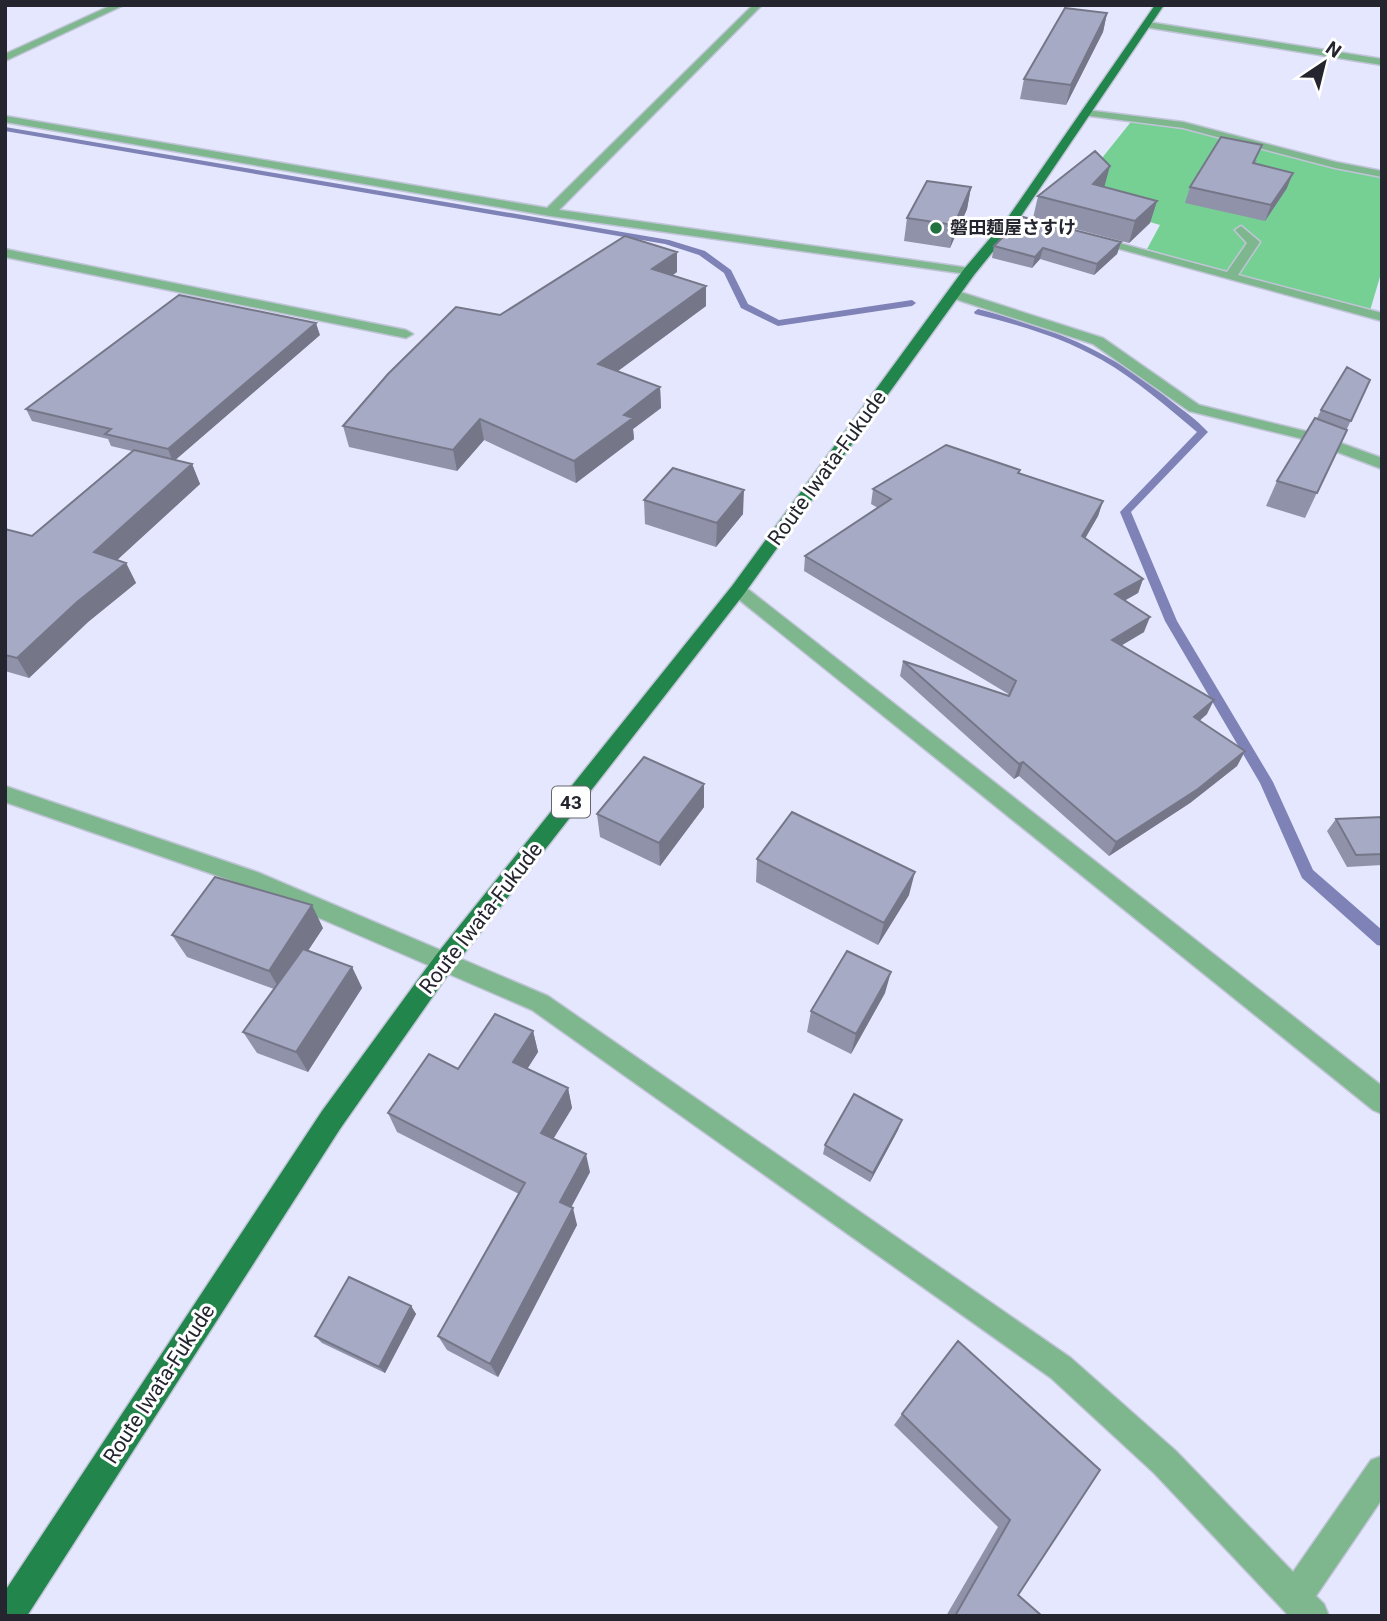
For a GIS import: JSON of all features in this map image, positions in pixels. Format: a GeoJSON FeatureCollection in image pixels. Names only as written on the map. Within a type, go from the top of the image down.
{"type":"FeatureCollection","features":[{"type":"Feature","properties":{"kind":"main road","name":"Route Iwata-Fukude"},"geometry":{"type":"LineString","coordinates":[[8,1616],[331,1120],[444,962],[738,590],[969,272],[1019,220],[1086,113],[1160,5]]}},
{"type":"Feature","properties":{"kind":"street"},"geometry":{"type":"LineString","coordinates":[[5,58],[120,5]]}},
{"type":"Feature","properties":{"kind":"street"},"geometry":{"type":"LineString","coordinates":[[550,212],[758,5]]}},
{"type":"Feature","properties":{"kind":"street"},"geometry":{"type":"LineString","coordinates":[[1148,25],[1382,61]]}},
{"type":"Feature","properties":{"kind":"street"},"geometry":{"type":"LineString","coordinates":[[1086,113],[1183,125],[1335,165],[1382,174]]}},
{"type":"Feature","properties":{"kind":"street"},"geometry":{"type":"LineString","coordinates":[[5,119],[550,212],[969,272]]}},
{"type":"Feature","properties":{"kind":"street"},"geometry":{"type":"LineString","coordinates":[[1230,277],[1254,242],[1241,230]]}},
{"type":"Feature","properties":{"kind":"street"},"geometry":{"type":"LineString","coordinates":[[1076,236],[1382,317]]}},
{"type":"Feature","properties":{"kind":"street"},"geometry":{"type":"LineString","coordinates":[[5,254],[406,334]]}},
{"type":"Feature","properties":{"kind":"street"},"geometry":{"type":"LineString","coordinates":[[954,294],[1098,341],[1194,408],[1308,436],[1382,464]]}},
{"type":"Feature","properties":{"kind":"street"},"geometry":{"type":"LineString","coordinates":[[738,590],[1382,1102]]}},
{"type":"Feature","properties":{"kind":"street"},"geometry":{"type":"LineString","coordinates":[[5,793],[249,878],[540,1003],[1060,1368],[1165,1462],[1303,1607],[1382,1471]]}},
{"type":"Feature","properties":{"kind":"green space"},"geometry":{"type":"Polygon","coordinates":[[[1134,118],[1202,130],[1382,174],[1382,270],[1369,314],[1147,249],[1160,225],[1070,198],[1134,118]]]}},
{"type":"Feature","properties":{"kind":"building"},"geometry":{"type":"Polygon","coordinates":[[[1065,8],[1107,13],[1071,85],[1024,79],[1065,8]]]}},
{"type":"Feature","properties":{"kind":"building"},"geometry":{"type":"Polygon","coordinates":[[[1221,137],[1262,145],[1253,163],[1293,173],[1271,205],[1190,187],[1221,137]]]}},
{"type":"Feature","properties":{"kind":"building"},"geometry":{"type":"Polygon","coordinates":[[[1095,151],[1110,166],[1093,184],[1157,201],[1135,221],[1038,196],[1095,151]]]}},
{"type":"Feature","properties":{"kind":"building"},"geometry":{"type":"Polygon","coordinates":[[[927,181],[971,187],[954,225],[907,218],[927,181]]]}},
{"type":"Feature","properties":{"kind":"building"},"geometry":{"type":"Polygon","coordinates":[[[1023,217],[1121,242],[1097,264],[1043,248],[1035,257],[994,246],[1023,217]]]}},
{"type":"Feature","properties":{"kind":"building"},"geometry":{"type":"Polygon","coordinates":[[[625,236],[677,252],[652,269],[706,286],[598,364],[660,387],[624,415],[633,418],[574,461],[480,419],[453,450],[343,426],[388,374],[456,307],[500,315],[625,236]]]}},
{"type":"Feature","properties":{"kind":"building"},"geometry":{"type":"Polygon","coordinates":[[[179,295],[316,323],[168,449],[105,434],[111,429],[26,409],[179,295]]]}},
{"type":"Feature","properties":{"kind":"building"},"geometry":{"type":"Polygon","coordinates":[[[1347,367],[1370,380],[1351,421],[1321,410],[1347,367]]]}},
{"type":"Feature","properties":{"kind":"building"},"geometry":{"type":"Polygon","coordinates":[[[1315,418],[1347,430],[1317,493],[1277,481],[1315,418]]]}},
{"type":"Feature","properties":{"kind":"building"},"geometry":{"type":"Polygon","coordinates":[[[946,445],[1020,470],[1018,473],[1103,501],[1082,536],[1143,579],[1115,594],[1150,617],[1112,640],[1214,700],[1194,717],[1245,751],[1198,789],[1116,842],[1023,762],[1019,764],[903,661],[1009,696],[1016,681],[805,556],[891,499],[873,489],[946,445]]]}},
{"type":"Feature","properties":{"kind":"building"},"geometry":{"type":"Polygon","coordinates":[[[134,450],[192,464],[94,552],[126,563],[77,602],[17,658],[5,655],[5,529],[32,536],[134,450]]]}},
{"type":"Feature","properties":{"kind":"building"},"geometry":{"type":"Polygon","coordinates":[[[673,468],[744,490],[717,523],[644,500],[673,468]]]}},
{"type":"Feature","properties":{"kind":"building"},"geometry":{"type":"Polygon","coordinates":[[[644,757],[704,784],[659,843],[597,814],[644,757]]]}},
{"type":"Feature","properties":{"kind":"building"},"geometry":{"type":"Polygon","coordinates":[[[792,812],[915,872],[884,923],[757,859],[792,812]]]}},
{"type":"Feature","properties":{"kind":"building"},"geometry":{"type":"Polygon","coordinates":[[[1382,817],[1382,854],[1356,855],[1336,819],[1382,817]]]}},
{"type":"Feature","properties":{"kind":"building"},"geometry":{"type":"Polygon","coordinates":[[[215,877],[312,905],[269,971],[172,935],[215,877]]]}},
{"type":"Feature","properties":{"kind":"building"},"geometry":{"type":"Polygon","coordinates":[[[303,949],[352,967],[296,1052],[243,1032],[303,949]]]}},
{"type":"Feature","properties":{"kind":"building"},"geometry":{"type":"Polygon","coordinates":[[[847,951],[891,972],[856,1034],[811,1011],[847,951]]]}},
{"type":"Feature","properties":{"kind":"building"},"geometry":{"type":"Polygon","coordinates":[[[495,1014],[533,1031],[513,1062],[568,1088],[541,1133],[586,1154],[560,1202],[573,1208],[490,1364],[438,1336],[525,1183],[388,1113],[429,1054],[458,1069],[495,1014]]]}},
{"type":"Feature","properties":{"kind":"building"},"geometry":{"type":"Polygon","coordinates":[[[854,1094],[902,1120],[873,1173],[825,1145],[854,1094]]]}},
{"type":"Feature","properties":{"kind":"building"},"geometry":{"type":"Polygon","coordinates":[[[349,1277],[411,1306],[379,1367],[315,1336],[349,1277]]]}},
{"type":"Feature","properties":{"kind":"building"},"geometry":{"type":"Polygon","coordinates":[[[958,1341],[1100,1470],[1018,1595],[1042,1616],[955,1616],[1010,1520],[902,1414],[958,1341]]]}},
{"type":"Feature","properties":{"kind":"waterway"},"geometry":{"type":"LineString","coordinates":[[5,129],[666,242],[702,253],[728,272],[744,306],[778,323],[912,303]]}},
{"type":"Feature","properties":{"kind":"waterway"},"geometry":{"type":"LineString","coordinates":[[978,312],[1049,333],[1105,358],[1149,388],[1203,432],[1125,512],[1171,621],[1266,782],[1307,874],[1382,940]]}},
{"type":"Feature","properties":{"kind":"place","name":"磐田麺屋さすけ"},"geometry":{"type":"Point","coordinates":[936,228]}}]}
